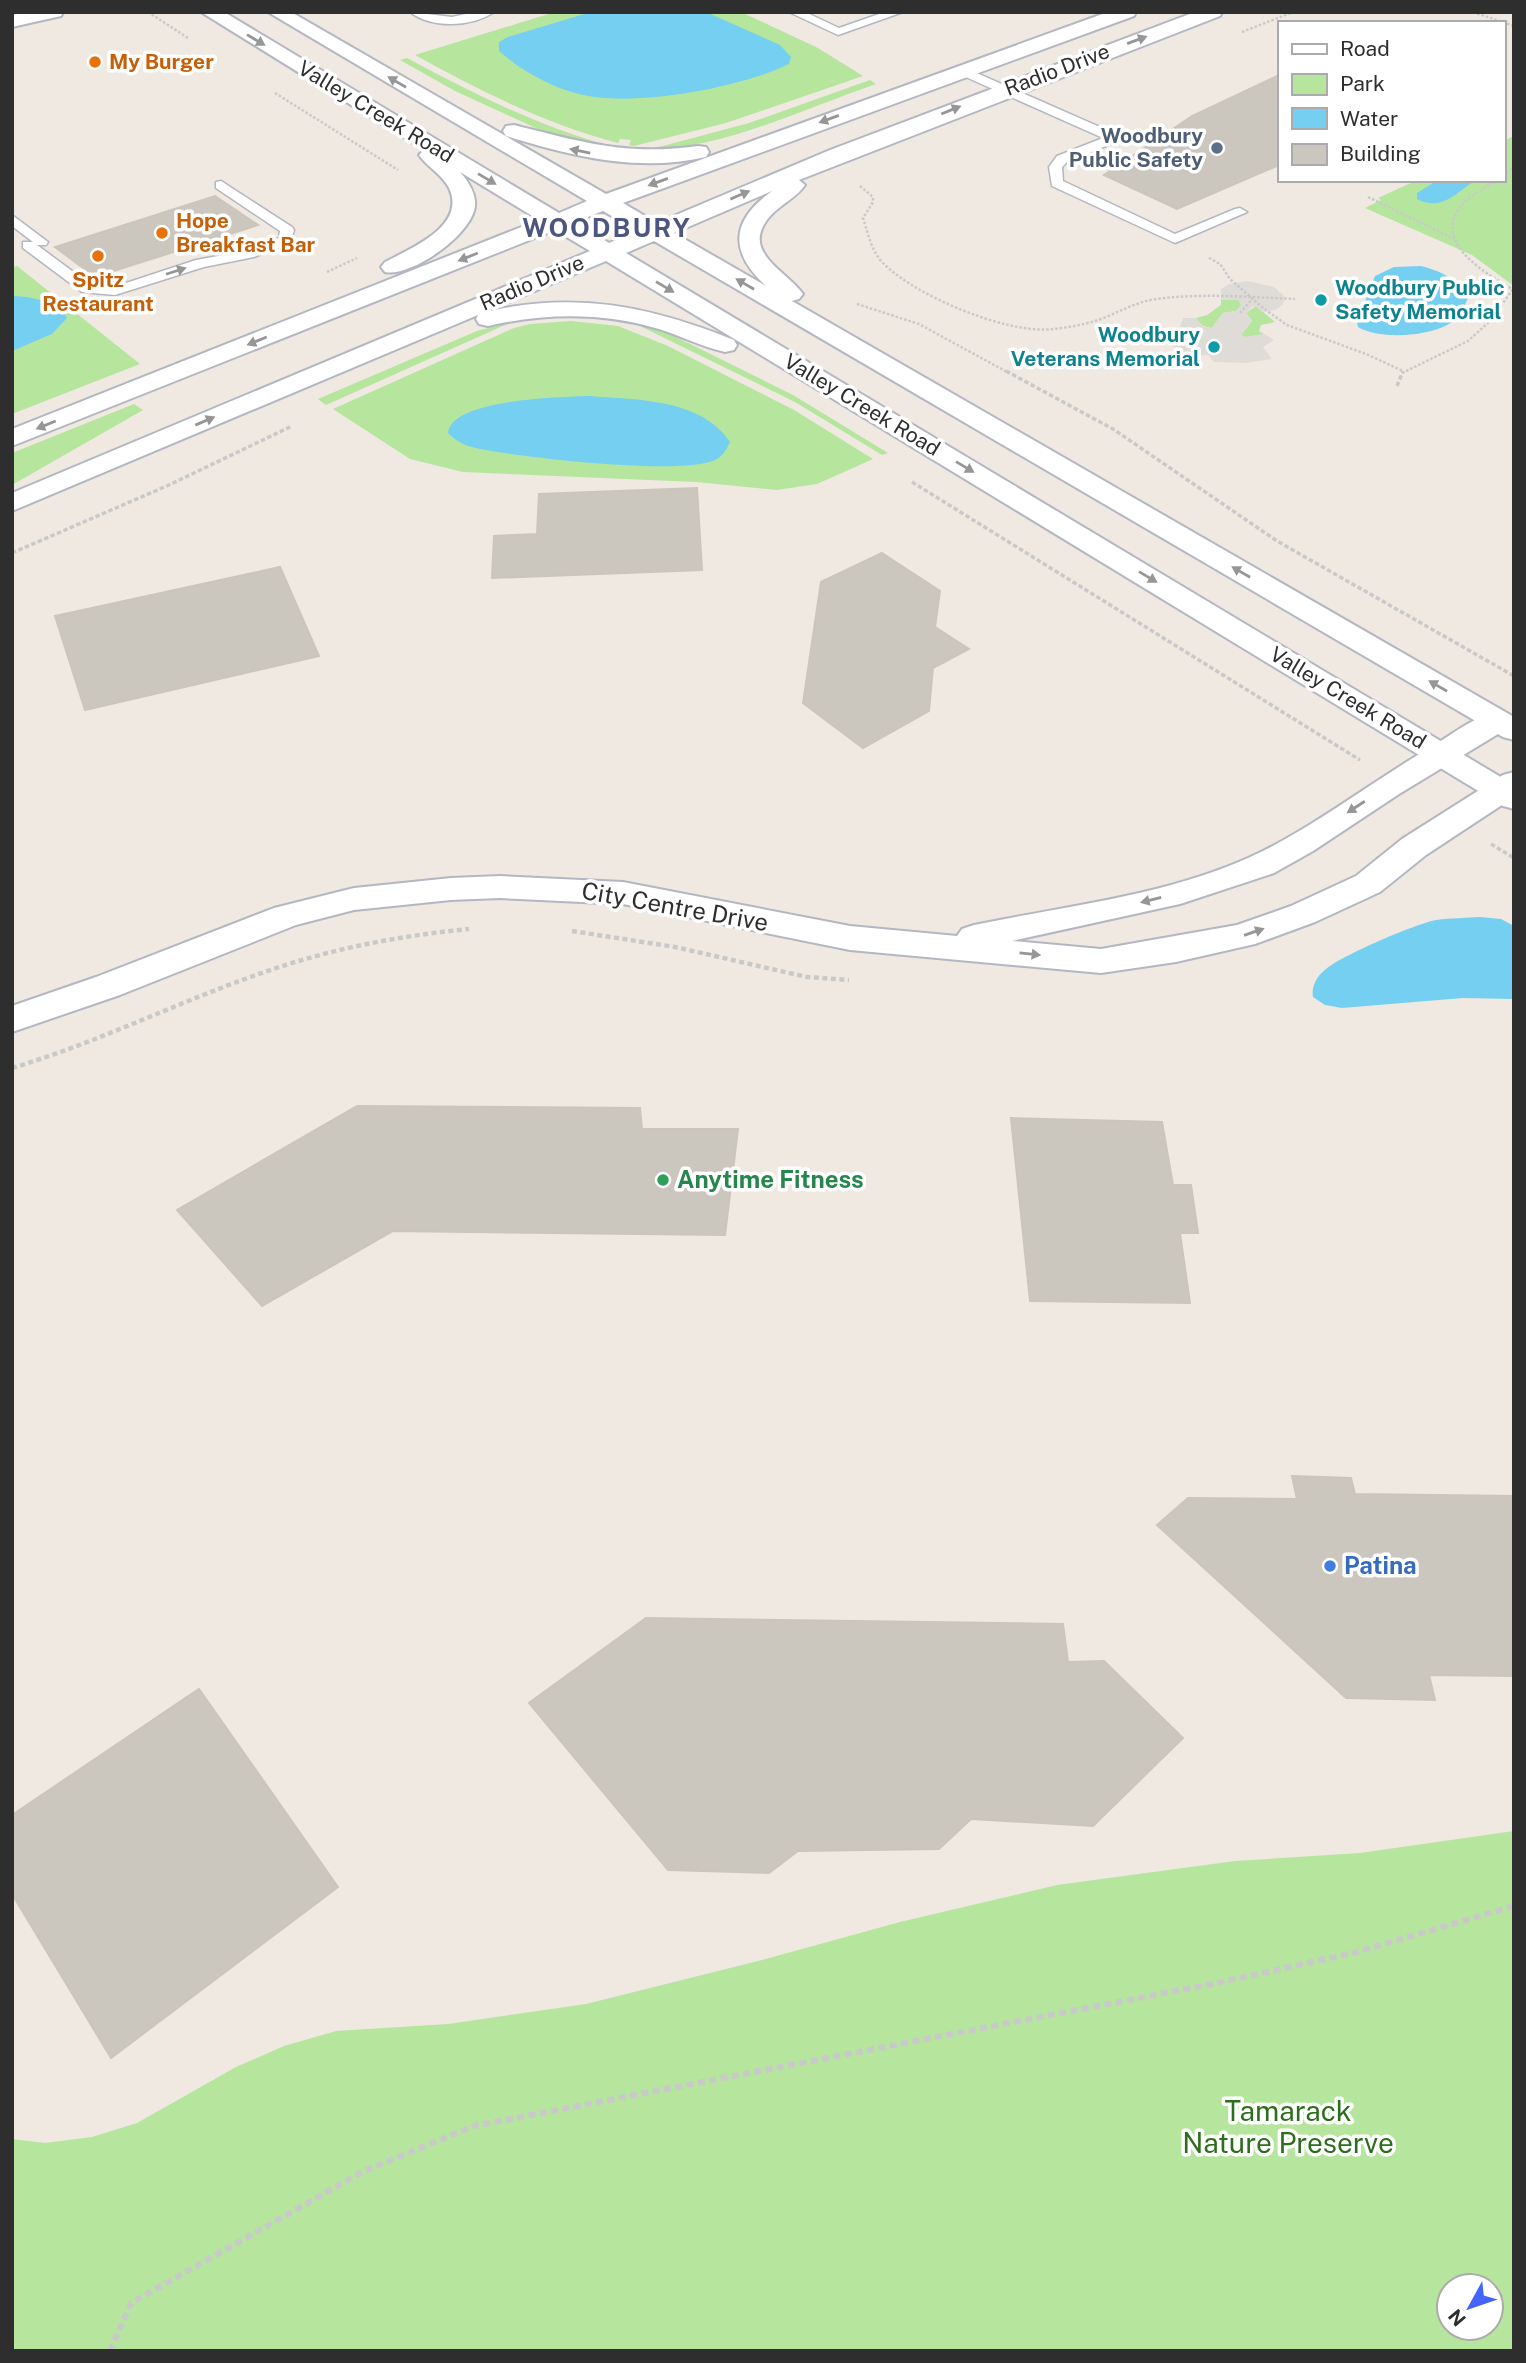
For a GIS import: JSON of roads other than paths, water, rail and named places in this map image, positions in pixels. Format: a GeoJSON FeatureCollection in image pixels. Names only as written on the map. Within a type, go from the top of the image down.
{"type":"FeatureCollection","features":[{"type":"Feature","properties":{"kind":"main road"},"geometry":{"type":"LineString","coordinates":[[12,21],[54,12]]}},
{"type":"Feature","properties":{"kind":"main road","name":"Valley Creek Road"},"geometry":{"type":"LineString","coordinates":[[210,12],[1441,754],[1509,790]]}},
{"type":"Feature","properties":{"kind":"main road","name":"Valley Creek Road"},"geometry":{"type":"LineString","coordinates":[[277,12],[1505,725]]}},
{"type":"Feature","properties":{"kind":"main road","name":"Radio Drive"},"geometry":{"type":"LineString","coordinates":[[12,438],[604,202],[1127,12]]}},
{"type":"Feature","properties":{"kind":"main road","name":"Radio Drive"},"geometry":{"type":"LineString","coordinates":[[12,503],[838,155],[1213,12]]}},
{"type":"Feature","properties":{"kind":"main road"},"geometry":{"type":"LineString","coordinates":[[439,106],[560,146],[610,156],[683,154],[791,133]]}},
{"type":"Feature","properties":{"kind":"main road"},"geometry":{"type":"LineString","coordinates":[[285,330],[434,243],[461,216],[464,199],[455,181],[401,127]]}},
{"type":"Feature","properties":{"kind":"main road"},"geometry":{"type":"LineString","coordinates":[[838,155],[762,209],[750,229],[750,252],[758,266],[781,286],[921,386]]}},
{"type":"Feature","properties":{"kind":"main road"},"geometry":{"type":"LineString","coordinates":[[337,365],[514,313],[550,309],[598,309],[639,315],[687,329],[868,409]]}},
{"type":"Feature","properties":{"kind":"main road","name":"City Centre Drive"},"geometry":{"type":"LineString","coordinates":[[938,944],[1142,903],[1249,871],[1305,844],[1351,810],[1441,754],[1505,725]]}},
{"type":"Feature","properties":{"kind":"main road","name":"City Centre Drive"},"geometry":{"type":"LineString","coordinates":[[12,1019],[108,986],[286,916],[354,900],[451,889],[539,887],[623,893],[850,938],[1101,961],[1176,950],[1243,936],[1304,914],[1368,884],[1414,847],[1509,790]]}},
{"type":"Feature","properties":{"kind":"lane"},"geometry":{"type":"LineString","coordinates":[[416,12],[432,20],[455,22],[488,12]]}},
{"type":"Feature","properties":{"kind":"lane"},"geometry":{"type":"LineString","coordinates":[[795,12],[838,32],[897,12]]}},
{"type":"Feature","properties":{"kind":"lane"},"geometry":{"type":"LineString","coordinates":[[963,71],[1114,138],[1062,159],[1055,167],[1057,183],[1175,239],[1240,212]]}},
{"type":"Feature","properties":{"kind":"lane"},"geometry":{"type":"LineString","coordinates":[[28,245],[87,289],[115,290],[201,263],[249,254],[285,240],[287,230],[221,185]]}},
{"type":"Feature","properties":{"kind":"lane"},"geometry":{"type":"LineString","coordinates":[[12,219],[41,242],[12,250]]}},
{"type":"Feature","properties":{"kind":"water"},"geometry":{"type":"Polygon","coordinates":[[[591,12],[706,12],[780,45],[791,57],[789,64],[743,81],[686,93],[627,99],[601,98],[557,87],[517,65],[499,51],[499,42],[508,37],[591,12]]]}},
{"type":"Feature","properties":{"kind":"water"},"geometry":{"type":"Polygon","coordinates":[[[1435,182],[1473,182],[1441,202],[1417,199],[1417,193],[1435,182]]]}},
{"type":"Feature","properties":{"kind":"water"},"geometry":{"type":"Polygon","coordinates":[[[1421,266],[1448,277],[1464,291],[1468,298],[1456,319],[1433,331],[1406,335],[1379,334],[1358,327],[1357,322],[1375,276],[1394,267],[1421,266]]]}},
{"type":"Feature","properties":{"kind":"water"},"geometry":{"type":"Polygon","coordinates":[[[12,296],[51,304],[63,309],[67,318],[52,334],[12,351],[12,296]]]}},
{"type":"Feature","properties":{"kind":"water"},"geometry":{"type":"Polygon","coordinates":[[[589,396],[647,401],[685,409],[718,428],[730,442],[717,459],[700,464],[638,466],[497,452],[468,446],[448,433],[454,422],[467,413],[487,407],[533,399],[589,396]]]}},
{"type":"Feature","properties":{"kind":"water"},"geometry":{"type":"Polygon","coordinates":[[[1441,919],[1501,919],[1514,926],[1514,999],[1463,998],[1342,1008],[1325,1005],[1313,997],[1314,985],[1323,972],[1363,948],[1441,919]]]}},
{"type":"Feature","properties":{"kind":"place","name":"My Burger"},"geometry":{"type":"Point","coordinates":[95,62]}},
{"type":"Feature","properties":{"kind":"place","name":"Woodbury Public Safety"},"geometry":{"type":"Point","coordinates":[1217,148]}},
{"type":"Feature","properties":{"kind":"place","name":"Hope Breakfast Bar"},"geometry":{"type":"Point","coordinates":[162,233]}},
{"type":"Feature","properties":{"kind":"place","name":"Spitz Restaurant"},"geometry":{"type":"Point","coordinates":[98,256]}},
{"type":"Feature","properties":{"kind":"place","name":"Woodbury Public Safety Memorial"},"geometry":{"type":"Point","coordinates":[1321,300]}},
{"type":"Feature","properties":{"kind":"place","name":"Woodbury Veterans Memorial"},"geometry":{"type":"Point","coordinates":[1214,347]}},
{"type":"Feature","properties":{"kind":"place","name":"Anytime Fitness"},"geometry":{"type":"Point","coordinates":[663,1180]}},
{"type":"Feature","properties":{"kind":"place","name":"Patina"},"geometry":{"type":"Point","coordinates":[1330,1566]}},
{"type":"Feature","properties":{"kind":"district","name":"WOODBURY"},"geometry":{"type":"Point","coordinates":[607,228]}},
{"type":"Feature","properties":{"kind":"park label","name":"Tamarack Nature Preserve"},"geometry":{"type":"Point","coordinates":[1288,2127]}}]}
